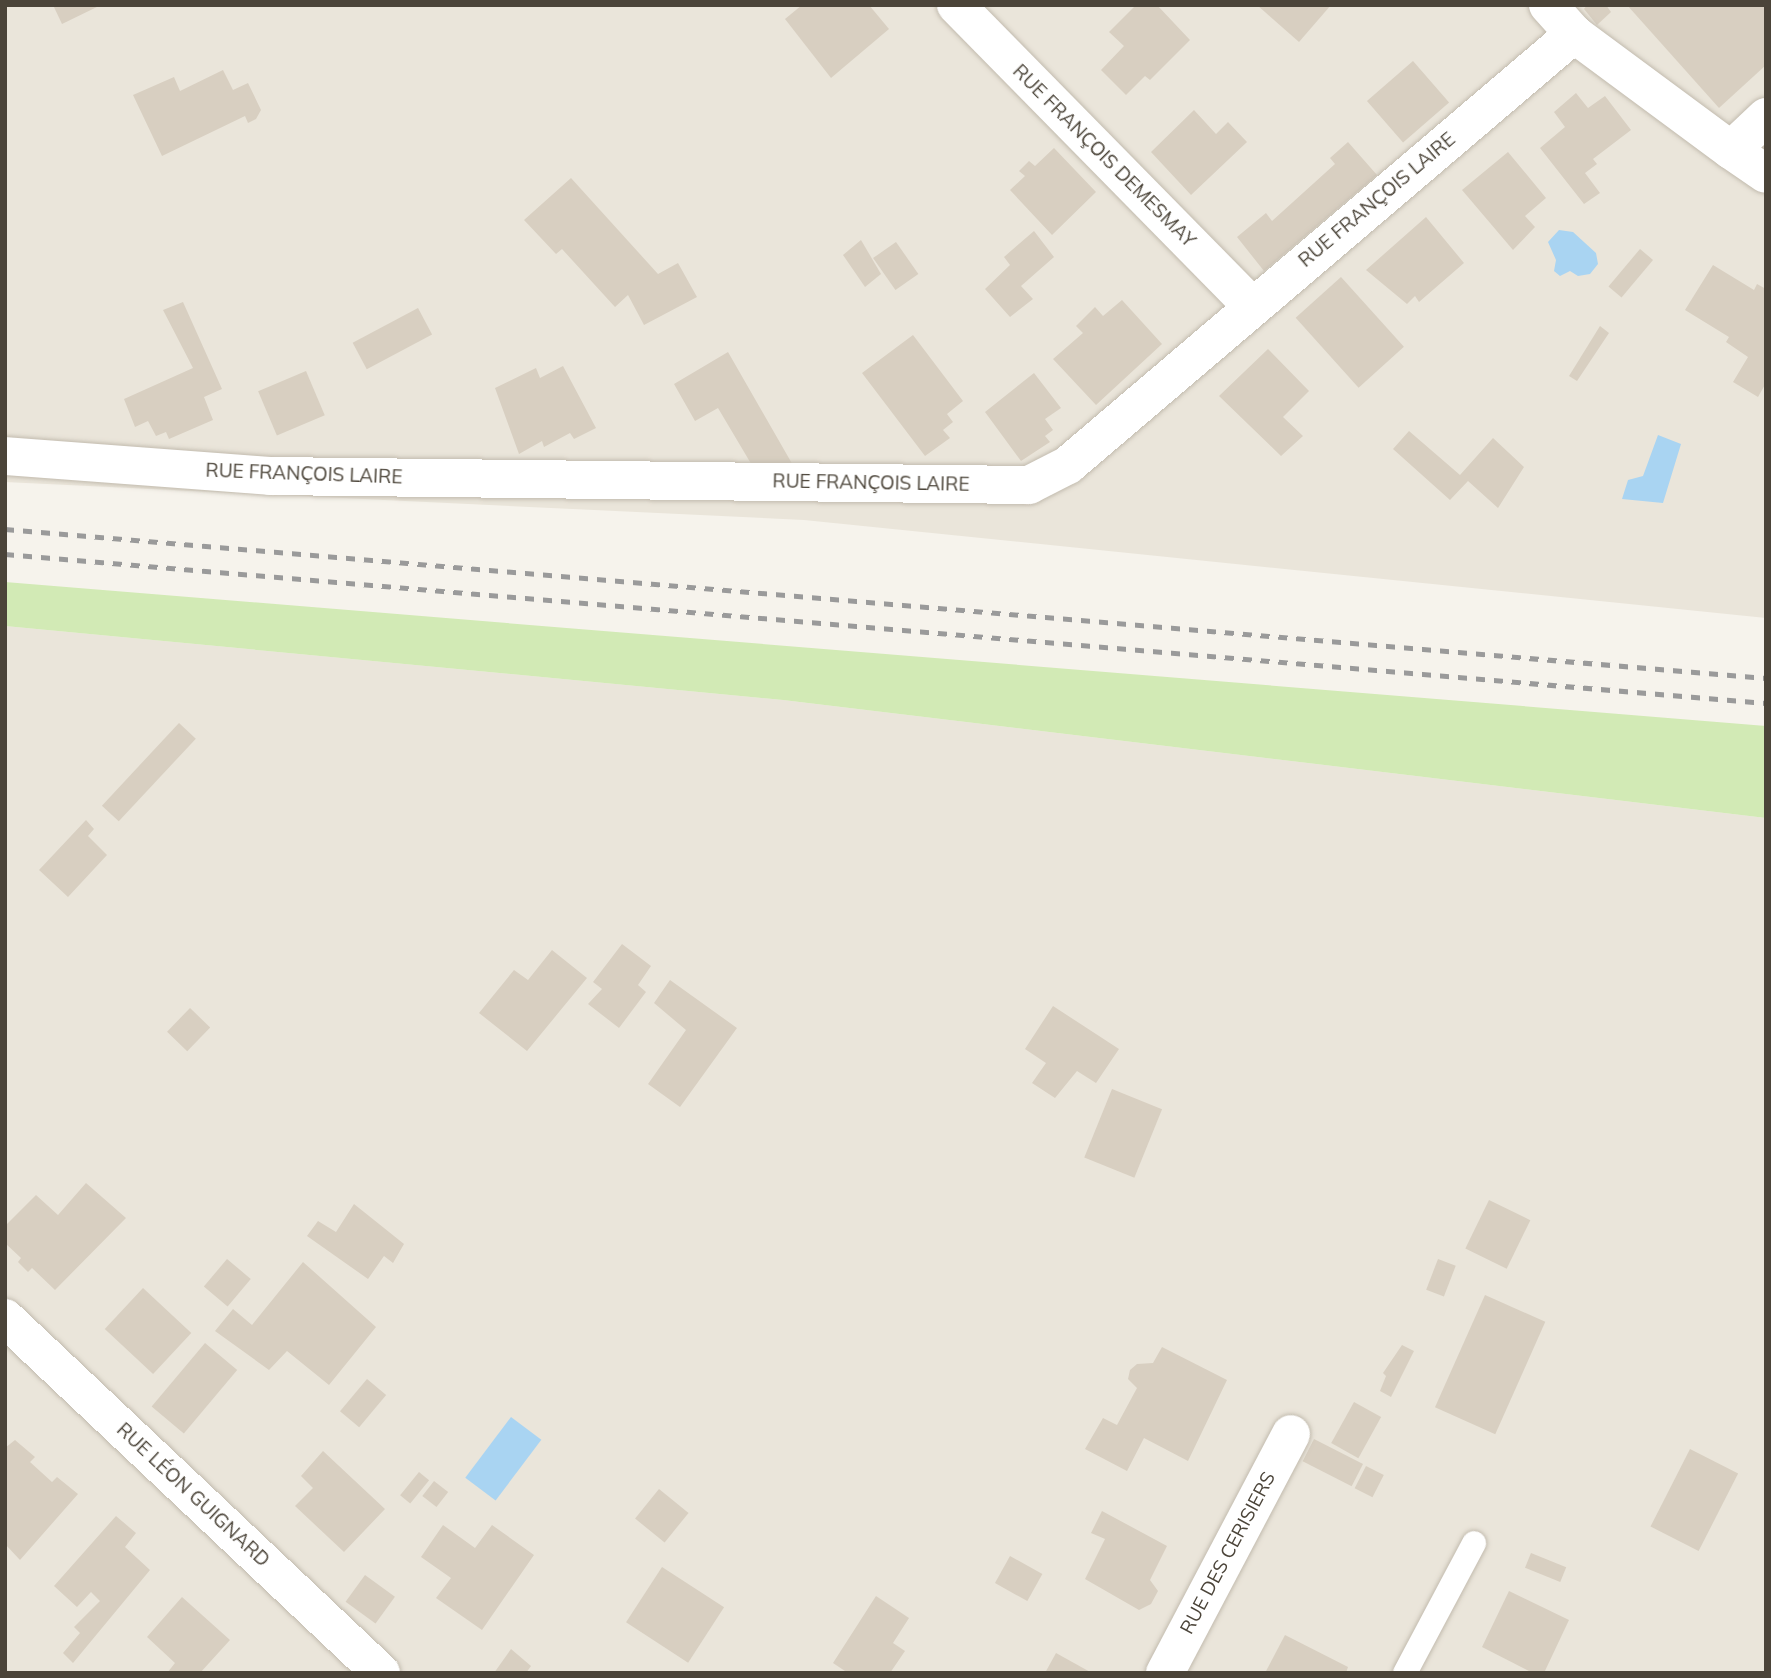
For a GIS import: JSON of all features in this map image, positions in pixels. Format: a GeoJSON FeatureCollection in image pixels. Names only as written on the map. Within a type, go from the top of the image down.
{"type":"FeatureCollection","features":[{"type":"Feature","properties":{"kind":"street","name":"RUE FRANÇOIS DEMESMAY"},"geometry":{"type":"LineString","coordinates":[[956,5],[1252,306]]}},
{"type":"Feature","properties":{"kind":"street"},"geometry":{"type":"LineString","coordinates":[[1548,5],[1574,34],[1766,174]]}},
{"type":"Feature","properties":{"kind":"street","name":"RUE FRANÇOIS LAIRE"},"geometry":{"type":"LineString","coordinates":[[5,456],[270,476],[1029,485],[1068,465],[1574,34]]}},
{"type":"Feature","properties":{"kind":"street"},"geometry":{"type":"LineString","coordinates":[[1731,150],[1766,117]]}},
{"type":"Feature","properties":{"kind":"street","name":"RUE LÉON GUIGNARD"},"geometry":{"type":"LineString","coordinates":[[5,1318],[381,1673]]}},
{"type":"Feature","properties":{"kind":"street","name":"RUE DES CERISIERS"},"geometry":{"type":"LineString","coordinates":[[1165,1673],[1291,1434]]}},
{"type":"Feature","properties":{"kind":"lane"},"geometry":{"type":"LineString","coordinates":[[1405,1673],[1474,1543]]}},
{"type":"Feature","properties":{"kind":"shaded area"},"geometry":{"type":"Polygon","coordinates":[[[5,5],[1766,5],[1766,618],[804,520],[5,482],[5,5]]]}},
{"type":"Feature","properties":{"kind":"shaded area"},"geometry":{"type":"Polygon","coordinates":[[[5,626],[783,700],[1766,818],[1766,1673],[5,1673],[5,626]]]}},
{"type":"Feature","properties":{"kind":"green space"},"geometry":{"type":"Polygon","coordinates":[[[5,582],[1766,726],[1766,818],[783,700],[5,626],[5,582]]]}},
{"type":"Feature","properties":{"kind":"water"},"geometry":{"type":"Polygon","coordinates":[[[1559,230],[1573,232],[1596,253],[1598,264],[1590,274],[1578,276],[1570,271],[1560,276],[1554,271],[1556,260],[1548,242],[1559,230]]]}},
{"type":"Feature","properties":{"kind":"water"},"geometry":{"type":"Polygon","coordinates":[[[1658,435],[1681,444],[1663,503],[1622,499],[1628,480],[1643,476],[1658,435]]]}},
{"type":"Feature","properties":{"kind":"water"},"geometry":{"type":"Polygon","coordinates":[[[511,1417],[541,1440],[496,1501],[465,1478],[511,1417]]]}},
{"type":"Feature","properties":{"kind":"building"},"geometry":{"type":"Polygon","coordinates":[[[53,5],[101,5],[62,24],[53,5]]]}},
{"type":"Feature","properties":{"kind":"building"},"geometry":{"type":"Polygon","coordinates":[[[802,5],[869,5],[889,29],[831,78],[785,19],[802,5]]]}},
{"type":"Feature","properties":{"kind":"building"},"geometry":{"type":"Polygon","coordinates":[[[1136,5],[1157,5],[1190,40],[1150,80],[1145,76],[1126,95],[1101,70],[1124,46],[1109,32],[1136,5]]]}},
{"type":"Feature","properties":{"kind":"building"},"geometry":{"type":"Polygon","coordinates":[[[1257,5],[1331,5],[1299,42],[1257,5]]]}},
{"type":"Feature","properties":{"kind":"building"},"geometry":{"type":"Polygon","coordinates":[[[1587,5],[1606,5],[1611,12],[1597,25],[1584,9],[1587,5]]]}},
{"type":"Feature","properties":{"kind":"building"},"geometry":{"type":"Polygon","coordinates":[[[1627,5],[1766,5],[1766,65],[1719,108],[1627,5]]]}},
{"type":"Feature","properties":{"kind":"building"},"geometry":{"type":"Polygon","coordinates":[[[1413,61],[1449,103],[1403,143],[1367,101],[1413,61]]]}},
{"type":"Feature","properties":{"kind":"building"},"geometry":{"type":"Polygon","coordinates":[[[223,70],[233,90],[248,83],[261,110],[256,119],[248,123],[245,116],[162,156],[133,95],[174,77],[180,91],[223,70]]]}},
{"type":"Feature","properties":{"kind":"building"},"geometry":{"type":"Polygon","coordinates":[[[1576,93],[1588,108],[1605,96],[1631,130],[1593,159],[1597,164],[1585,173],[1600,193],[1584,204],[1540,148],[1565,127],[1554,112],[1576,93]]]}},
{"type":"Feature","properties":{"kind":"building"},"geometry":{"type":"Polygon","coordinates":[[[1194,110],[1216,134],[1228,122],[1247,142],[1191,195],[1151,152],[1194,110]]]}},
{"type":"Feature","properties":{"kind":"building"},"geometry":{"type":"Polygon","coordinates":[[[1348,142],[1377,175],[1264,271],[1237,237],[1266,213],[1272,221],[1335,164],[1330,158],[1348,142]]]}},
{"type":"Feature","properties":{"kind":"building"},"geometry":{"type":"Polygon","coordinates":[[[1054,148],[1096,192],[1052,235],[1010,190],[1025,176],[1019,171],[1029,161],[1035,166],[1054,148]]]}},
{"type":"Feature","properties":{"kind":"building"},"geometry":{"type":"Polygon","coordinates":[[[1508,152],[1546,198],[1525,216],[1535,227],[1513,250],[1462,190],[1508,152]]]}},
{"type":"Feature","properties":{"kind":"building"},"geometry":{"type":"Polygon","coordinates":[[[571,178],[658,274],[678,263],[697,297],[644,325],[628,295],[615,307],[562,249],[556,254],[524,220],[571,178]]]}},
{"type":"Feature","properties":{"kind":"building"},"geometry":{"type":"Polygon","coordinates":[[[1426,217],[1464,263],[1419,302],[1415,296],[1407,304],[1366,270],[1426,217]]]}},
{"type":"Feature","properties":{"kind":"building"},"geometry":{"type":"Polygon","coordinates":[[[1034,231],[1054,257],[1021,286],[1033,299],[1010,317],[985,289],[1010,265],[1004,257],[1034,231]]]}},
{"type":"Feature","properties":{"kind":"building"},"geometry":{"type":"Polygon","coordinates":[[[861,240],[881,274],[865,287],[843,255],[861,240]]]}},
{"type":"Feature","properties":{"kind":"building"},"geometry":{"type":"Polygon","coordinates":[[[896,242],[918,274],[895,290],[873,258],[896,242]]]}},
{"type":"Feature","properties":{"kind":"building"},"geometry":{"type":"Polygon","coordinates":[[[1640,249],[1653,260],[1622,297],[1609,287],[1640,249]]]}},
{"type":"Feature","properties":{"kind":"building"},"geometry":{"type":"Polygon","coordinates":[[[1713,265],[1754,290],[1757,284],[1766,289],[1766,383],[1758,397],[1733,382],[1748,357],[1726,342],[1729,337],[1685,310],[1713,265]]]}},
{"type":"Feature","properties":{"kind":"building"},"geometry":{"type":"Polygon","coordinates":[[[1341,277],[1404,347],[1359,388],[1296,318],[1341,277]]]}},
{"type":"Feature","properties":{"kind":"building"},"geometry":{"type":"Polygon","coordinates":[[[1122,300],[1162,344],[1096,405],[1053,359],[1083,333],[1076,326],[1095,307],[1103,316],[1122,300]]]}},
{"type":"Feature","properties":{"kind":"building"},"geometry":{"type":"Polygon","coordinates":[[[183,302],[222,389],[204,397],[213,420],[169,439],[166,432],[156,436],[148,421],[135,427],[124,399],[193,368],[163,310],[183,302]]]}},
{"type":"Feature","properties":{"kind":"building"},"geometry":{"type":"Polygon","coordinates":[[[418,308],[432,334],[367,369],[353,343],[418,308]]]}},
{"type":"Feature","properties":{"kind":"building"},"geometry":{"type":"Polygon","coordinates":[[[1600,326],[1609,333],[1577,381],[1569,376],[1600,326]]]}},
{"type":"Feature","properties":{"kind":"building"},"geometry":{"type":"Polygon","coordinates":[[[913,335],[963,401],[947,414],[953,422],[943,430],[950,438],[925,456],[862,373],[913,335]]]}},
{"type":"Feature","properties":{"kind":"building"},"geometry":{"type":"Polygon","coordinates":[[[1268,349],[1309,391],[1283,417],[1303,436],[1281,456],[1219,396],[1268,349]]]}},
{"type":"Feature","properties":{"kind":"building"},"geometry":{"type":"Polygon","coordinates":[[[728,352],[794,467],[753,467],[718,408],[695,421],[674,384],[728,352]]]}},
{"type":"Feature","properties":{"kind":"building"},"geometry":{"type":"Polygon","coordinates":[[[563,366],[596,428],[574,439],[570,433],[544,447],[542,441],[519,454],[495,388],[536,368],[540,378],[563,366]]]}},
{"type":"Feature","properties":{"kind":"building"},"geometry":{"type":"Polygon","coordinates":[[[306,371],[325,415],[277,436],[258,391],[306,371]]]}},
{"type":"Feature","properties":{"kind":"building"},"geometry":{"type":"Polygon","coordinates":[[[1034,373],[1061,408],[1045,419],[1053,430],[1045,436],[1050,442],[1021,461],[985,412],[1034,373]]]}},
{"type":"Feature","properties":{"kind":"building"},"geometry":{"type":"Polygon","coordinates":[[[1409,431],[1460,475],[1493,438],[1524,467],[1498,508],[1468,481],[1450,500],[1393,449],[1409,431]]]}},
{"type":"Feature","properties":{"kind":"building"},"geometry":{"type":"Polygon","coordinates":[[[179,723],[196,739],[119,821],[102,806],[179,723]]]}},
{"type":"Feature","properties":{"kind":"building"},"geometry":{"type":"Polygon","coordinates":[[[86,820],[94,829],[88,836],[107,855],[68,897],[39,870],[86,820]]]}},
{"type":"Feature","properties":{"kind":"building"},"geometry":{"type":"Polygon","coordinates":[[[622,944],[651,966],[638,985],[646,992],[619,1028],[588,1004],[602,989],[593,982],[622,944]]]}},
{"type":"Feature","properties":{"kind":"building"},"geometry":{"type":"Polygon","coordinates":[[[552,950],[587,978],[527,1051],[479,1013],[514,970],[528,980],[552,950]]]}},
{"type":"Feature","properties":{"kind":"building"},"geometry":{"type":"Polygon","coordinates":[[[670,980],[737,1028],[680,1107],[648,1084],[686,1030],[654,1003],[670,980]]]}},
{"type":"Feature","properties":{"kind":"building"},"geometry":{"type":"Polygon","coordinates":[[[1053,1006],[1119,1049],[1096,1083],[1077,1071],[1055,1098],[1032,1083],[1046,1063],[1025,1049],[1053,1006]]]}},
{"type":"Feature","properties":{"kind":"building"},"geometry":{"type":"Polygon","coordinates":[[[190,1008],[210,1027],[187,1051],[167,1032],[190,1008]]]}},
{"type":"Feature","properties":{"kind":"building"},"geometry":{"type":"Polygon","coordinates":[[[1112,1089],[1162,1109],[1134,1178],[1084,1158],[1112,1089]]]}},
{"type":"Feature","properties":{"kind":"building"},"geometry":{"type":"Polygon","coordinates":[[[86,1183],[126,1218],[55,1290],[32,1268],[28,1272],[18,1262],[21,1258],[5,1243],[5,1226],[36,1195],[58,1215],[86,1183]]]}},
{"type":"Feature","properties":{"kind":"building"},"geometry":{"type":"Polygon","coordinates":[[[1489,1200],[1530,1220],[1507,1269],[1465,1249],[1489,1200]]]}},
{"type":"Feature","properties":{"kind":"building"},"geometry":{"type":"Polygon","coordinates":[[[354,1204],[404,1244],[393,1263],[384,1256],[368,1279],[307,1236],[318,1221],[336,1232],[354,1204]]]}},
{"type":"Feature","properties":{"kind":"building"},"geometry":{"type":"Polygon","coordinates":[[[227,1259],[251,1279],[228,1307],[204,1287],[227,1259]]]}},
{"type":"Feature","properties":{"kind":"building"},"geometry":{"type":"Polygon","coordinates":[[[1438,1259],[1456,1266],[1444,1297],[1426,1290],[1438,1259]]]}},
{"type":"Feature","properties":{"kind":"building"},"geometry":{"type":"Polygon","coordinates":[[[303,1262],[376,1327],[329,1385],[287,1351],[269,1370],[215,1331],[233,1309],[252,1325],[303,1262]]]}},
{"type":"Feature","properties":{"kind":"building"},"geometry":{"type":"Polygon","coordinates":[[[143,1288],[191,1333],[153,1374],[105,1329],[143,1288]]]}},
{"type":"Feature","properties":{"kind":"building"},"geometry":{"type":"Polygon","coordinates":[[[1485,1295],[1545,1322],[1495,1434],[1435,1407],[1485,1295]]]}},
{"type":"Feature","properties":{"kind":"building"},"geometry":{"type":"Polygon","coordinates":[[[205,1343],[237,1370],[184,1434],[152,1407],[205,1343]]]}},
{"type":"Feature","properties":{"kind":"building"},"geometry":{"type":"Polygon","coordinates":[[[1402,1345],[1414,1351],[1391,1397],[1380,1391],[1386,1376],[1383,1373],[1402,1345]]]}},
{"type":"Feature","properties":{"kind":"building"},"geometry":{"type":"Polygon","coordinates":[[[1162,1347],[1227,1380],[1188,1461],[1144,1438],[1127,1471],[1085,1449],[1103,1418],[1117,1425],[1137,1388],[1128,1379],[1130,1370],[1137,1364],[1153,1363],[1162,1347]]]}},
{"type":"Feature","properties":{"kind":"building"},"geometry":{"type":"Polygon","coordinates":[[[367,1379],[386,1395],[359,1427],[340,1411],[367,1379]]]}},
{"type":"Feature","properties":{"kind":"building"},"geometry":{"type":"Polygon","coordinates":[[[1354,1402],[1381,1417],[1358,1458],[1331,1443],[1354,1402]]]}},
{"type":"Feature","properties":{"kind":"building"},"geometry":{"type":"Polygon","coordinates":[[[1314,1439],[1363,1464],[1352,1486],[1303,1461],[1314,1439]]]}},
{"type":"Feature","properties":{"kind":"building"},"geometry":{"type":"Polygon","coordinates":[[[15,1440],[35,1457],[30,1462],[52,1482],[57,1477],[78,1494],[20,1560],[5,1544],[5,1448],[15,1440]]]}},
{"type":"Feature","properties":{"kind":"building"},"geometry":{"type":"Polygon","coordinates":[[[1690,1449],[1738,1474],[1699,1551],[1651,1527],[1690,1449]]]}},
{"type":"Feature","properties":{"kind":"building"},"geometry":{"type":"Polygon","coordinates":[[[323,1451],[385,1509],[344,1552],[295,1506],[313,1488],[301,1476],[323,1451]]]}},
{"type":"Feature","properties":{"kind":"building"},"geometry":{"type":"Polygon","coordinates":[[[1366,1466],[1384,1475],[1372,1497],[1355,1488],[1366,1466]]]}},
{"type":"Feature","properties":{"kind":"building"},"geometry":{"type":"Polygon","coordinates":[[[419,1472],[429,1480],[410,1503],[400,1495],[419,1472]]]}},
{"type":"Feature","properties":{"kind":"building"},"geometry":{"type":"Polygon","coordinates":[[[434,1481],[448,1492],[436,1507],[422,1496],[434,1481]]]}},
{"type":"Feature","properties":{"kind":"building"},"geometry":{"type":"Polygon","coordinates":[[[659,1489],[689,1513],[665,1542],[635,1519],[659,1489]]]}},
{"type":"Feature","properties":{"kind":"building"},"geometry":{"type":"Polygon","coordinates":[[[1102,1511],[1167,1546],[1150,1580],[1158,1591],[1151,1604],[1139,1610],[1085,1579],[1105,1539],[1091,1533],[1102,1511]]]}},
{"type":"Feature","properties":{"kind":"building"},"geometry":{"type":"Polygon","coordinates":[[[116,1516],[136,1533],[125,1547],[150,1570],[73,1663],[63,1653],[80,1633],[74,1627],[100,1601],[91,1592],[77,1607],[54,1586],[116,1516]]]}},
{"type":"Feature","properties":{"kind":"building"},"geometry":{"type":"Polygon","coordinates":[[[443,1525],[475,1548],[492,1525],[534,1555],[482,1630],[436,1598],[451,1578],[421,1557],[443,1525]]]}},
{"type":"Feature","properties":{"kind":"building"},"geometry":{"type":"Polygon","coordinates":[[[1531,1553],[1566,1567],[1560,1582],[1525,1568],[1531,1553]]]}},
{"type":"Feature","properties":{"kind":"building"},"geometry":{"type":"Polygon","coordinates":[[[1010,1556],[1042,1574],[1027,1601],[995,1583],[1010,1556]]]}},
{"type":"Feature","properties":{"kind":"building"},"geometry":{"type":"Polygon","coordinates":[[[662,1567],[724,1607],[688,1663],[626,1622],[662,1567]]]}},
{"type":"Feature","properties":{"kind":"building"},"geometry":{"type":"Polygon","coordinates":[[[365,1575],[395,1597],[376,1623],[346,1602],[365,1575]]]}},
{"type":"Feature","properties":{"kind":"building"},"geometry":{"type":"Polygon","coordinates":[[[1509,1591],[1569,1620],[1544,1673],[1533,1673],[1482,1647],[1509,1591]]]}},
{"type":"Feature","properties":{"kind":"building"},"geometry":{"type":"Polygon","coordinates":[[[876,1596],[909,1618],[893,1643],[905,1651],[890,1673],[848,1673],[833,1663],[876,1596]]]}},
{"type":"Feature","properties":{"kind":"building"},"geometry":{"type":"Polygon","coordinates":[[[182,1597],[230,1640],[200,1673],[167,1673],[175,1663],[147,1637],[182,1597]]]}},
{"type":"Feature","properties":{"kind":"building"},"geometry":{"type":"Polygon","coordinates":[[[1285,1635],[1348,1667],[1346,1673],[1265,1673],[1285,1635]]]}},
{"type":"Feature","properties":{"kind":"building"},"geometry":{"type":"Polygon","coordinates":[[[511,1649],[531,1666],[526,1673],[494,1673],[511,1649]]]}},
{"type":"Feature","properties":{"kind":"building"},"geometry":{"type":"Polygon","coordinates":[[[1056,1653],[1092,1673],[1045,1673],[1056,1653]]]}},
{"type":"Feature","properties":{"kind":"railway"},"geometry":{"type":"LineString","coordinates":[[5,529],[1766,678]]}},
{"type":"Feature","properties":{"kind":"railway"},"geometry":{"type":"LineString","coordinates":[[5,554],[1766,703]]}}]}
